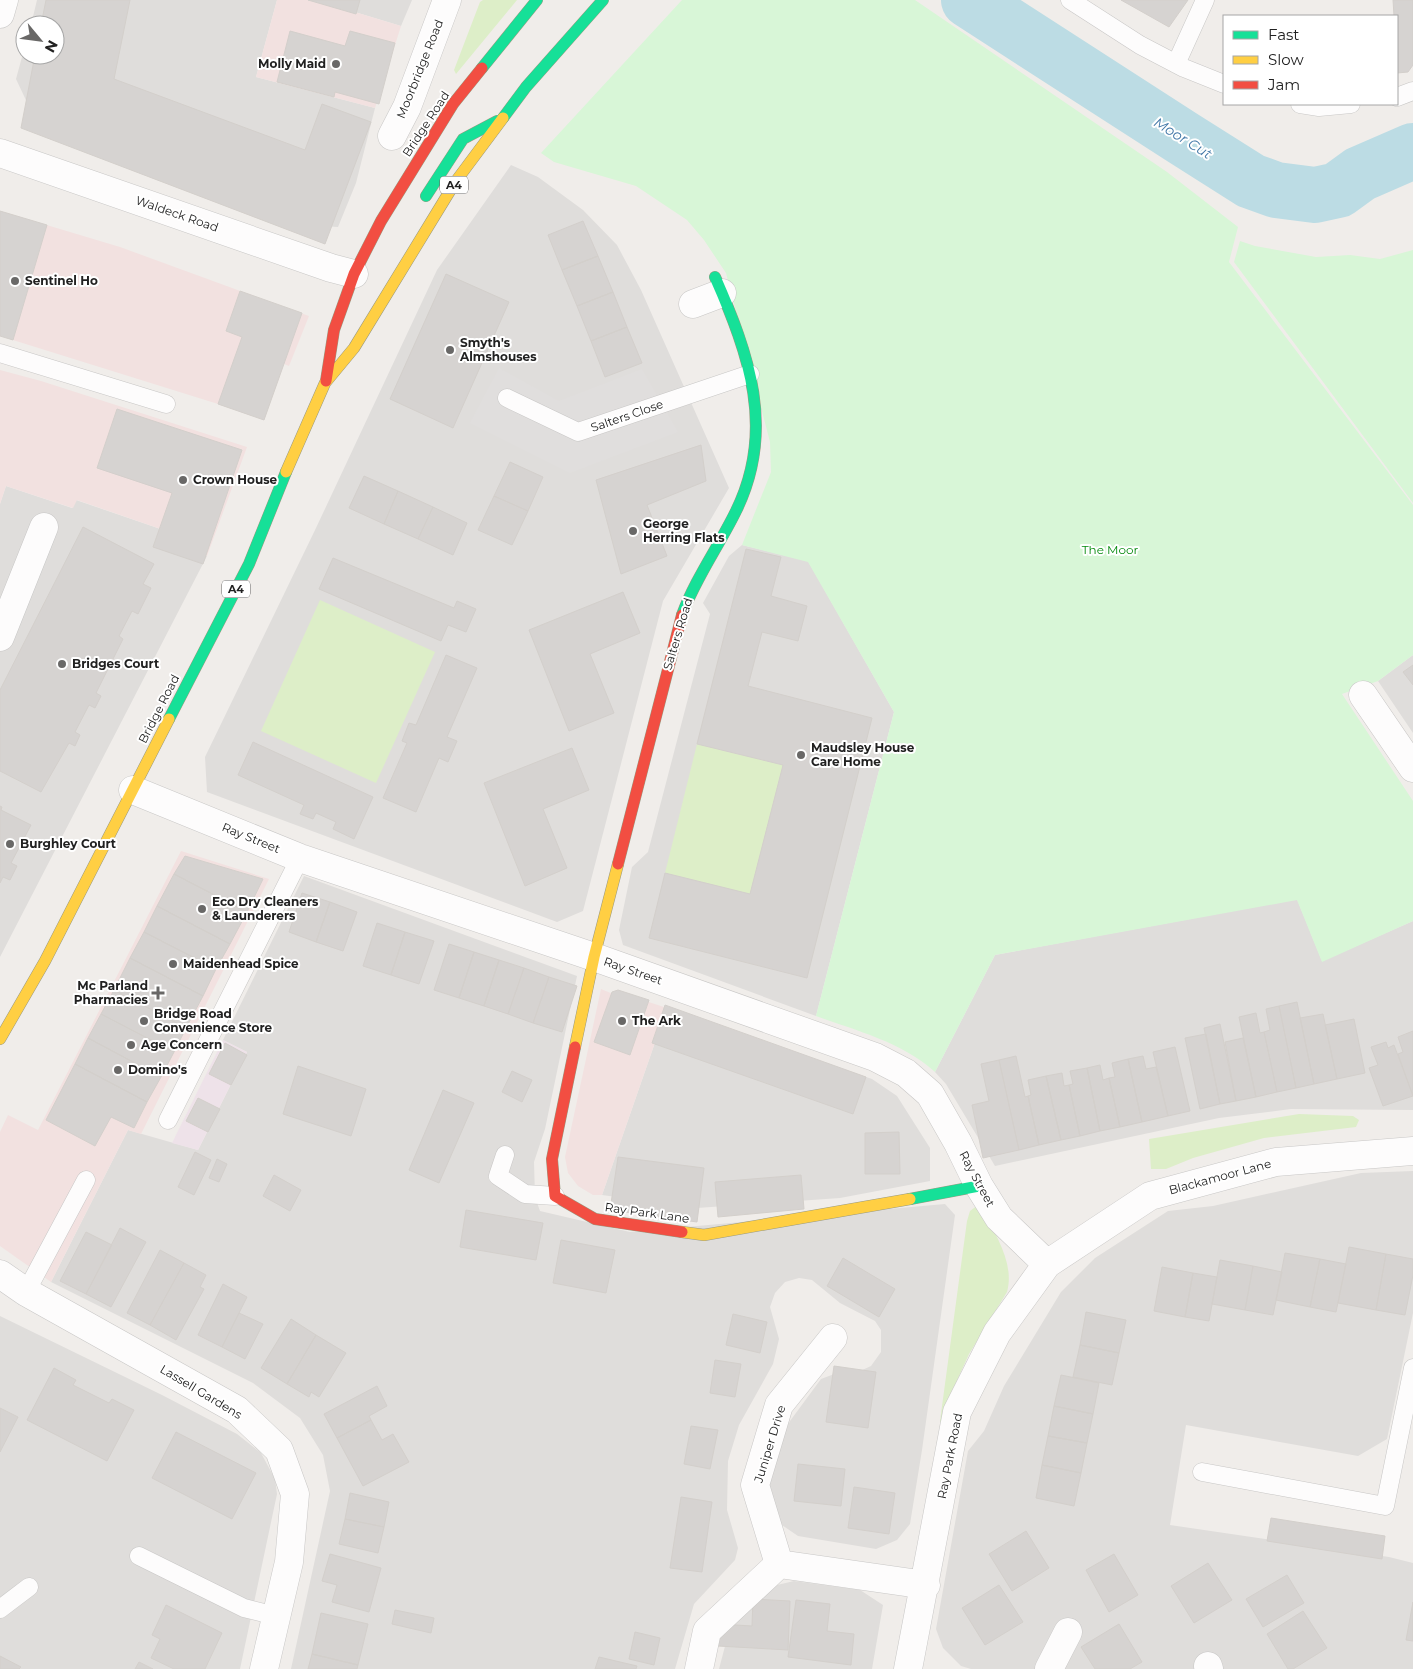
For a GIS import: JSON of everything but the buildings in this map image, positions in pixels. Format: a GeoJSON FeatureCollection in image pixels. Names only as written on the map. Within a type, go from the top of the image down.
{"type":"FeatureCollection","features":[{"type":"Feature","properties":{"kind":"main road","name":"Bridge Road"},"geometry":{"type":"LineString","coordinates":[[325,383],[334,330],[362,274],[381,221],[453,104],[537,0]]}},
{"type":"Feature","properties":{"kind":"main road","name":"Bridge Road"},"geometry":{"type":"LineString","coordinates":[[0,1038],[45,961],[249,564],[296,444],[325,383],[354,348],[456,181],[526,87],[603,0]]}},
{"type":"Feature","properties":{"kind":"main road","name":"Bridge Road"},"geometry":{"type":"LineString","coordinates":[[419,208],[448,159],[463,139],[503,118]]}},
{"type":"Feature","properties":{"kind":"main road","name":"Salters Road"},"geometry":{"type":"LineString","coordinates":[[594,957],[682,614],[696,580],[744,496],[752,472],[757,440],[750,374],[738,329],[718,285]]}},
{"type":"Feature","properties":{"kind":"main road"},"geometry":{"type":"LineString","coordinates":[[555,1196],[552,1159],[594,957]]}},
{"type":"Feature","properties":{"kind":"main road","name":"Ray Park Lane"},"geometry":{"type":"LineString","coordinates":[[555,1196],[595,1219],[704,1235],[844,1212],[979,1186]]}},
{"type":"Feature","properties":{"kind":"street"},"geometry":{"type":"LineString","coordinates":[[0,14],[4,0]]}},
{"type":"Feature","properties":{"kind":"street","name":"Moorbridge Road"},"geometry":{"type":"LineString","coordinates":[[392,136],[407,106],[447,0]]}},
{"type":"Feature","properties":{"kind":"street","name":"Waldeck Road"},"geometry":{"type":"LineString","coordinates":[[0,153],[331,268],[362,274]]}},
{"type":"Feature","properties":{"kind":"street","name":"Salters Road"},"geometry":{"type":"LineString","coordinates":[[692,304],[718,285]]}},
{"type":"Feature","properties":{"kind":"street"},"geometry":{"type":"LineString","coordinates":[[0,637],[44,527]]}},
{"type":"Feature","properties":{"kind":"street"},"geometry":{"type":"LineString","coordinates":[[1363,695],[1413,768]]}},
{"type":"Feature","properties":{"kind":"street","name":"Ray Street"},"geometry":{"type":"LineString","coordinates":[[133,790],[300,858],[594,957],[842,1044],[875,1057],[906,1073],[930,1094],[958,1143],[979,1186],[999,1218],[1047,1264]]}},
{"type":"Feature","properties":{"kind":"street","name":"Blackamoor Lane"},"geometry":{"type":"LineString","coordinates":[[1047,1264],[1150,1196],[1276,1162],[1413,1151]]}},
{"type":"Feature","properties":{"kind":"street","name":"Ray Park Road"},"geometry":{"type":"LineString","coordinates":[[908,1669],[926,1585],[957,1412],[997,1334],[1047,1264]]}},
{"type":"Feature","properties":{"kind":"street","name":"Lassell Gardens"},"geometry":{"type":"LineString","coordinates":[[0,1274],[26,1292],[237,1410],[279,1450],[295,1494],[289,1562],[264,1669]]}},
{"type":"Feature","properties":{"kind":"street","name":"Juniper Drive"},"geometry":{"type":"LineString","coordinates":[[780,1564],[755,1484],[779,1405],[832,1338]]}},
{"type":"Feature","properties":{"kind":"street"},"geometry":{"type":"LineString","coordinates":[[699,1669],[707,1631],[780,1564],[926,1585]]}},
{"type":"Feature","properties":{"kind":"street"},"geometry":{"type":"LineString","coordinates":[[1049,1669],[1068,1632]]}},
{"type":"Feature","properties":{"kind":"lane"},"geometry":{"type":"LineString","coordinates":[[1070,0],[1140,46],[1176,64],[1223,84]]}},
{"type":"Feature","properties":{"kind":"lane"},"geometry":{"type":"LineString","coordinates":[[1176,64],[1205,0]]}},
{"type":"Feature","properties":{"kind":"lane"},"geometry":{"type":"LineString","coordinates":[[1398,97],[1413,91]]}},
{"type":"Feature","properties":{"kind":"lane"},"geometry":{"type":"LineString","coordinates":[[1306,105],[1319,107],[1341,105]]}},
{"type":"Feature","properties":{"kind":"lane"},"geometry":{"type":"LineString","coordinates":[[0,352],[166,404]]}},
{"type":"Feature","properties":{"kind":"lane","name":"Salters Close"},"geometry":{"type":"LineString","coordinates":[[507,398],[578,432],[750,374]]}},
{"type":"Feature","properties":{"kind":"lane"},"geometry":{"type":"LineString","coordinates":[[168,1120],[300,858]]}},
{"type":"Feature","properties":{"kind":"lane"},"geometry":{"type":"LineString","coordinates":[[505,1155],[498,1176],[525,1194],[555,1196]]}},
{"type":"Feature","properties":{"kind":"lane"},"geometry":{"type":"LineString","coordinates":[[26,1292],[86,1180]]}},
{"type":"Feature","properties":{"kind":"lane"},"geometry":{"type":"LineString","coordinates":[[1202,1472],[1384,1506],[1413,1368]]}},
{"type":"Feature","properties":{"kind":"lane"},"geometry":{"type":"LineString","coordinates":[[140,1556],[244,1608],[276,1616]]}},
{"type":"Feature","properties":{"kind":"lane"},"geometry":{"type":"LineString","coordinates":[[0,1609],[29,1586]]}},
{"type":"Feature","properties":{"kind":"shaded area"},"geometry":{"type":"Polygon","coordinates":[[[37,0],[277,0],[256,77],[375,108],[356,183],[338,227],[286,224],[40,130],[16,79],[20,65],[65,65],[65,15],[33,15],[37,0]]]}},
{"type":"Feature","properties":{"kind":"shaded area"},"geometry":{"type":"Polygon","coordinates":[[[277,0],[315,0],[401,26],[375,108],[256,77],[277,0]]]}},
{"type":"Feature","properties":{"kind":"shaded area"},"geometry":{"type":"Polygon","coordinates":[[[315,0],[412,0],[401,26],[315,0]]]}},
{"type":"Feature","properties":{"kind":"shaded area"},"geometry":{"type":"Polygon","coordinates":[[[511,165],[538,177],[583,210],[617,245],[641,290],[729,488],[663,601],[583,911],[557,922],[207,792],[205,757],[316,528],[437,270],[511,165]]]}},
{"type":"Feature","properties":{"kind":"shaded area"},"geometry":{"type":"Polygon","coordinates":[[[0,211],[120,247],[309,316],[289,366],[284,364],[264,420],[0,336],[0,211]]]}},
{"type":"Feature","properties":{"kind":"shaded area"},"geometry":{"type":"Polygon","coordinates":[[[499,368],[559,401],[642,369],[678,432],[570,473],[470,423],[499,368]]]}},
{"type":"Feature","properties":{"kind":"shaded area"},"geometry":{"type":"Polygon","coordinates":[[[0,370],[41,381],[247,447],[207,556],[175,540],[178,535],[77,500],[73,508],[6,486],[0,504],[0,370]]]}},
{"type":"Feature","properties":{"kind":"shaded area"},"geometry":{"type":"Polygon","coordinates":[[[6,486],[72,508],[76,500],[178,535],[176,540],[207,556],[0,957],[0,504],[6,486]]]}},
{"type":"Feature","properties":{"kind":"shaded area"},"geometry":{"type":"Polygon","coordinates":[[[742,545],[808,561],[894,712],[816,1016],[623,945],[619,930],[632,867],[648,852],[710,614],[703,603],[729,556],[742,545]]]}},
{"type":"Feature","properties":{"kind":"shaded area"},"geometry":{"type":"Polygon","coordinates":[[[1413,655],[1413,733],[1378,681],[1413,655]]]}},
{"type":"Feature","properties":{"kind":"shaded area"},"geometry":{"type":"Polygon","coordinates":[[[181,851],[269,879],[141,1134],[128,1130],[51,1282],[0,1246],[0,1132],[8,1115],[38,1130],[181,851]]]}},
{"type":"Feature","properties":{"kind":"shaded area"},"geometry":{"type":"Polygon","coordinates":[[[304,876],[577,976],[545,1129],[534,1162],[535,1197],[540,1211],[630,1232],[945,1204],[955,1215],[910,1524],[897,1540],[876,1549],[798,1536],[779,1523],[769,1493],[773,1463],[780,1440],[790,1421],[821,1379],[837,1373],[858,1372],[871,1366],[881,1352],[881,1330],[875,1321],[840,1303],[812,1280],[799,1278],[785,1282],[775,1293],[770,1307],[779,1339],[773,1364],[739,1425],[728,1461],[727,1510],[738,1548],[735,1560],[694,1604],[675,1669],[291,1669],[330,1491],[323,1455],[300,1418],[253,1383],[51,1282],[128,1130],[198,1150],[247,1052],[223,1040],[304,876]]]}},
{"type":"Feature","properties":{"kind":"shaded area"},"geometry":{"type":"Polygon","coordinates":[[[1297,899],[1322,961],[1413,921],[1413,1110],[1291,1109],[1219,1118],[995,1166],[946,1084],[935,1072],[995,955],[1297,899]]]}},
{"type":"Feature","properties":{"kind":"shaded area"},"geometry":{"type":"Polygon","coordinates":[[[601,989],[613,994],[618,992],[667,1008],[602,1195],[593,1195],[578,1186],[568,1173],[565,1157],[601,989]]]}},
{"type":"Feature","properties":{"kind":"shaded area"},"geometry":{"type":"Polygon","coordinates":[[[667,1008],[872,1079],[897,1096],[930,1148],[930,1181],[840,1198],[697,1208],[602,1195],[667,1008]]]}},
{"type":"Feature","properties":{"kind":"shaded area"},"geometry":{"type":"Polygon","coordinates":[[[223,1040],[247,1052],[198,1150],[172,1143],[223,1040]]]}},
{"type":"Feature","properties":{"kind":"shaded area"},"geometry":{"type":"Polygon","coordinates":[[[1413,1171],[1413,1313],[1387,1439],[1358,1456],[1186,1425],[1170,1525],[1389,1557],[1413,1563],[1413,1669],[971,1669],[961,1666],[943,1648],[936,1629],[968,1451],[984,1431],[1004,1386],[1061,1292],[1095,1258],[1168,1211],[1213,1206],[1361,1173],[1413,1171]]]}},
{"type":"Feature","properties":{"kind":"shaded area"},"geometry":{"type":"Polygon","coordinates":[[[0,1316],[237,1434],[261,1453],[275,1479],[277,1494],[240,1669],[0,1669],[0,1316]]]}},
{"type":"Feature","properties":{"kind":"shaded area"},"geometry":{"type":"Polygon","coordinates":[[[794,1581],[860,1590],[883,1605],[872,1669],[719,1669],[729,1631],[745,1611],[773,1586],[794,1581]]]}},
{"type":"Feature","properties":{"kind":"green space"},"geometry":{"type":"Polygon","coordinates":[[[483,0],[517,0],[456,74],[454,70],[480,2],[483,0]]]}},
{"type":"Feature","properties":{"kind":"green space","name":"The Moor"},"geometry":{"type":"Polygon","coordinates":[[[682,0],[915,0],[1167,172],[1238,227],[1229,262],[1413,505],[1413,655],[1378,681],[1342,694],[1413,801],[1413,921],[1322,962],[1297,900],[995,955],[935,1072],[894,1045],[816,1016],[894,712],[808,562],[742,545],[771,472],[770,442],[726,273],[704,240],[687,220],[636,186],[554,162],[541,153],[682,0]]]}},
{"type":"Feature","properties":{"kind":"green space"},"geometry":{"type":"Polygon","coordinates":[[[1240,241],[1255,246],[1316,257],[1350,255],[1380,259],[1413,250],[1413,503],[1234,262],[1240,241]]]}},
{"type":"Feature","properties":{"kind":"green space"},"geometry":{"type":"Polygon","coordinates":[[[320,600],[435,652],[376,783],[261,731],[320,600]]]}},
{"type":"Feature","properties":{"kind":"green space"},"geometry":{"type":"Polygon","coordinates":[[[697,744],[783,765],[750,894],[665,873],[697,744]]]}},
{"type":"Feature","properties":{"kind":"green space"},"geometry":{"type":"Polygon","coordinates":[[[1299,1114],[1353,1116],[1359,1120],[1356,1127],[1264,1138],[1193,1158],[1166,1169],[1151,1169],[1149,1139],[1299,1114]]]}},
{"type":"Feature","properties":{"kind":"green space"},"geometry":{"type":"Polygon","coordinates":[[[978,1205],[983,1209],[998,1239],[1006,1260],[1009,1281],[1007,1292],[969,1354],[954,1387],[942,1426],[940,1421],[967,1221],[970,1211],[978,1205]]]}},
{"type":"Feature","properties":{"kind":"waterway","name":"Moor Cut"},"geometry":{"type":"LineString","coordinates":[[969,0],[1251,181],[1276,190],[1315,195],[1338,190],[1360,174],[1413,151]]}},
{"type":"Feature","properties":{"kind":"traffic: fast"},"geometry":{"type":"LineString","coordinates":[[482,68],[537,0]]}},
{"type":"Feature","properties":{"kind":"traffic: fast"},"geometry":{"type":"LineString","coordinates":[[503,118],[526,87],[603,0]]}},
{"type":"Feature","properties":{"kind":"traffic: fast"},"geometry":{"type":"LineString","coordinates":[[426,196],[463,139],[497,121]]}},
{"type":"Feature","properties":{"kind":"traffic: fast"},"geometry":{"type":"LineString","coordinates":[[682,615],[694,588],[736,511],[748,481],[754,451],[756,422],[753,392],[747,364],[738,335],[715,277]]}},
{"type":"Feature","properties":{"kind":"traffic: fast"},"geometry":{"type":"LineString","coordinates":[[169,719],[249,564],[286,472]]}},
{"type":"Feature","properties":{"kind":"traffic: fast"},"geometry":{"type":"LineString","coordinates":[[910,1199],[979,1186]]}},
{"type":"Feature","properties":{"kind":"traffic: slow"},"geometry":{"type":"LineString","coordinates":[[286,472],[325,383],[354,348],[456,181],[503,118]]}},
{"type":"Feature","properties":{"kind":"traffic: slow"},"geometry":{"type":"LineString","coordinates":[[0,1039],[45,961],[169,719]]}},
{"type":"Feature","properties":{"kind":"traffic: slow"},"geometry":{"type":"LineString","coordinates":[[575,1047],[594,957],[618,864]]}},
{"type":"Feature","properties":{"kind":"traffic: slow"},"geometry":{"type":"LineString","coordinates":[[682,1232],[704,1235],[910,1199]]}},
{"type":"Feature","properties":{"kind":"traffic: jam"},"geometry":{"type":"LineString","coordinates":[[326,381],[334,330],[354,274],[381,221],[453,104],[482,68]]}},
{"type":"Feature","properties":{"kind":"traffic: jam"},"geometry":{"type":"LineString","coordinates":[[618,864],[682,615]]}},
{"type":"Feature","properties":{"kind":"traffic: jam"},"geometry":{"type":"LineString","coordinates":[[575,1047],[552,1159],[555,1196],[595,1219],[682,1232]]}},
{"type":"Feature","properties":{"kind":"place","name":"Molly Maid"},"geometry":{"type":"Point","coordinates":[336,64]}},
{"type":"Feature","properties":{"kind":"place","name":"Sentinel Ho"},"geometry":{"type":"Point","coordinates":[15,281]}},
{"type":"Feature","properties":{"kind":"place","name":"Smyth's Almshouses"},"geometry":{"type":"Point","coordinates":[450,350]}},
{"type":"Feature","properties":{"kind":"place","name":"Crown House"},"geometry":{"type":"Point","coordinates":[183,480]}},
{"type":"Feature","properties":{"kind":"place","name":"George Herring Flats"},"geometry":{"type":"Point","coordinates":[633,531]}},
{"type":"Feature","properties":{"kind":"place","name":"Bridges Court"},"geometry":{"type":"Point","coordinates":[62,664]}},
{"type":"Feature","properties":{"kind":"place","name":"Maudsley House Care Home"},"geometry":{"type":"Point","coordinates":[801,755]}},
{"type":"Feature","properties":{"kind":"place","name":"Burghley Court"},"geometry":{"type":"Point","coordinates":[10,844]}},
{"type":"Feature","properties":{"kind":"place","name":"Eco Dry Cleaners & Launderers"},"geometry":{"type":"Point","coordinates":[202,909]}},
{"type":"Feature","properties":{"kind":"place","name":"Maidenhead Spice"},"geometry":{"type":"Point","coordinates":[173,964]}},
{"type":"Feature","properties":{"kind":"place","name":"Mc Parland Pharmacies"},"geometry":{"type":"Point","coordinates":[158,993]}},
{"type":"Feature","properties":{"kind":"place","name":"Bridge Road Convenience Store"},"geometry":{"type":"Point","coordinates":[144,1021]}},
{"type":"Feature","properties":{"kind":"place","name":"The Ark"},"geometry":{"type":"Point","coordinates":[622,1021]}},
{"type":"Feature","properties":{"kind":"place","name":"Age Concern"},"geometry":{"type":"Point","coordinates":[131,1045]}},
{"type":"Feature","properties":{"kind":"place","name":"Domino's"},"geometry":{"type":"Point","coordinates":[118,1070]}}]}
